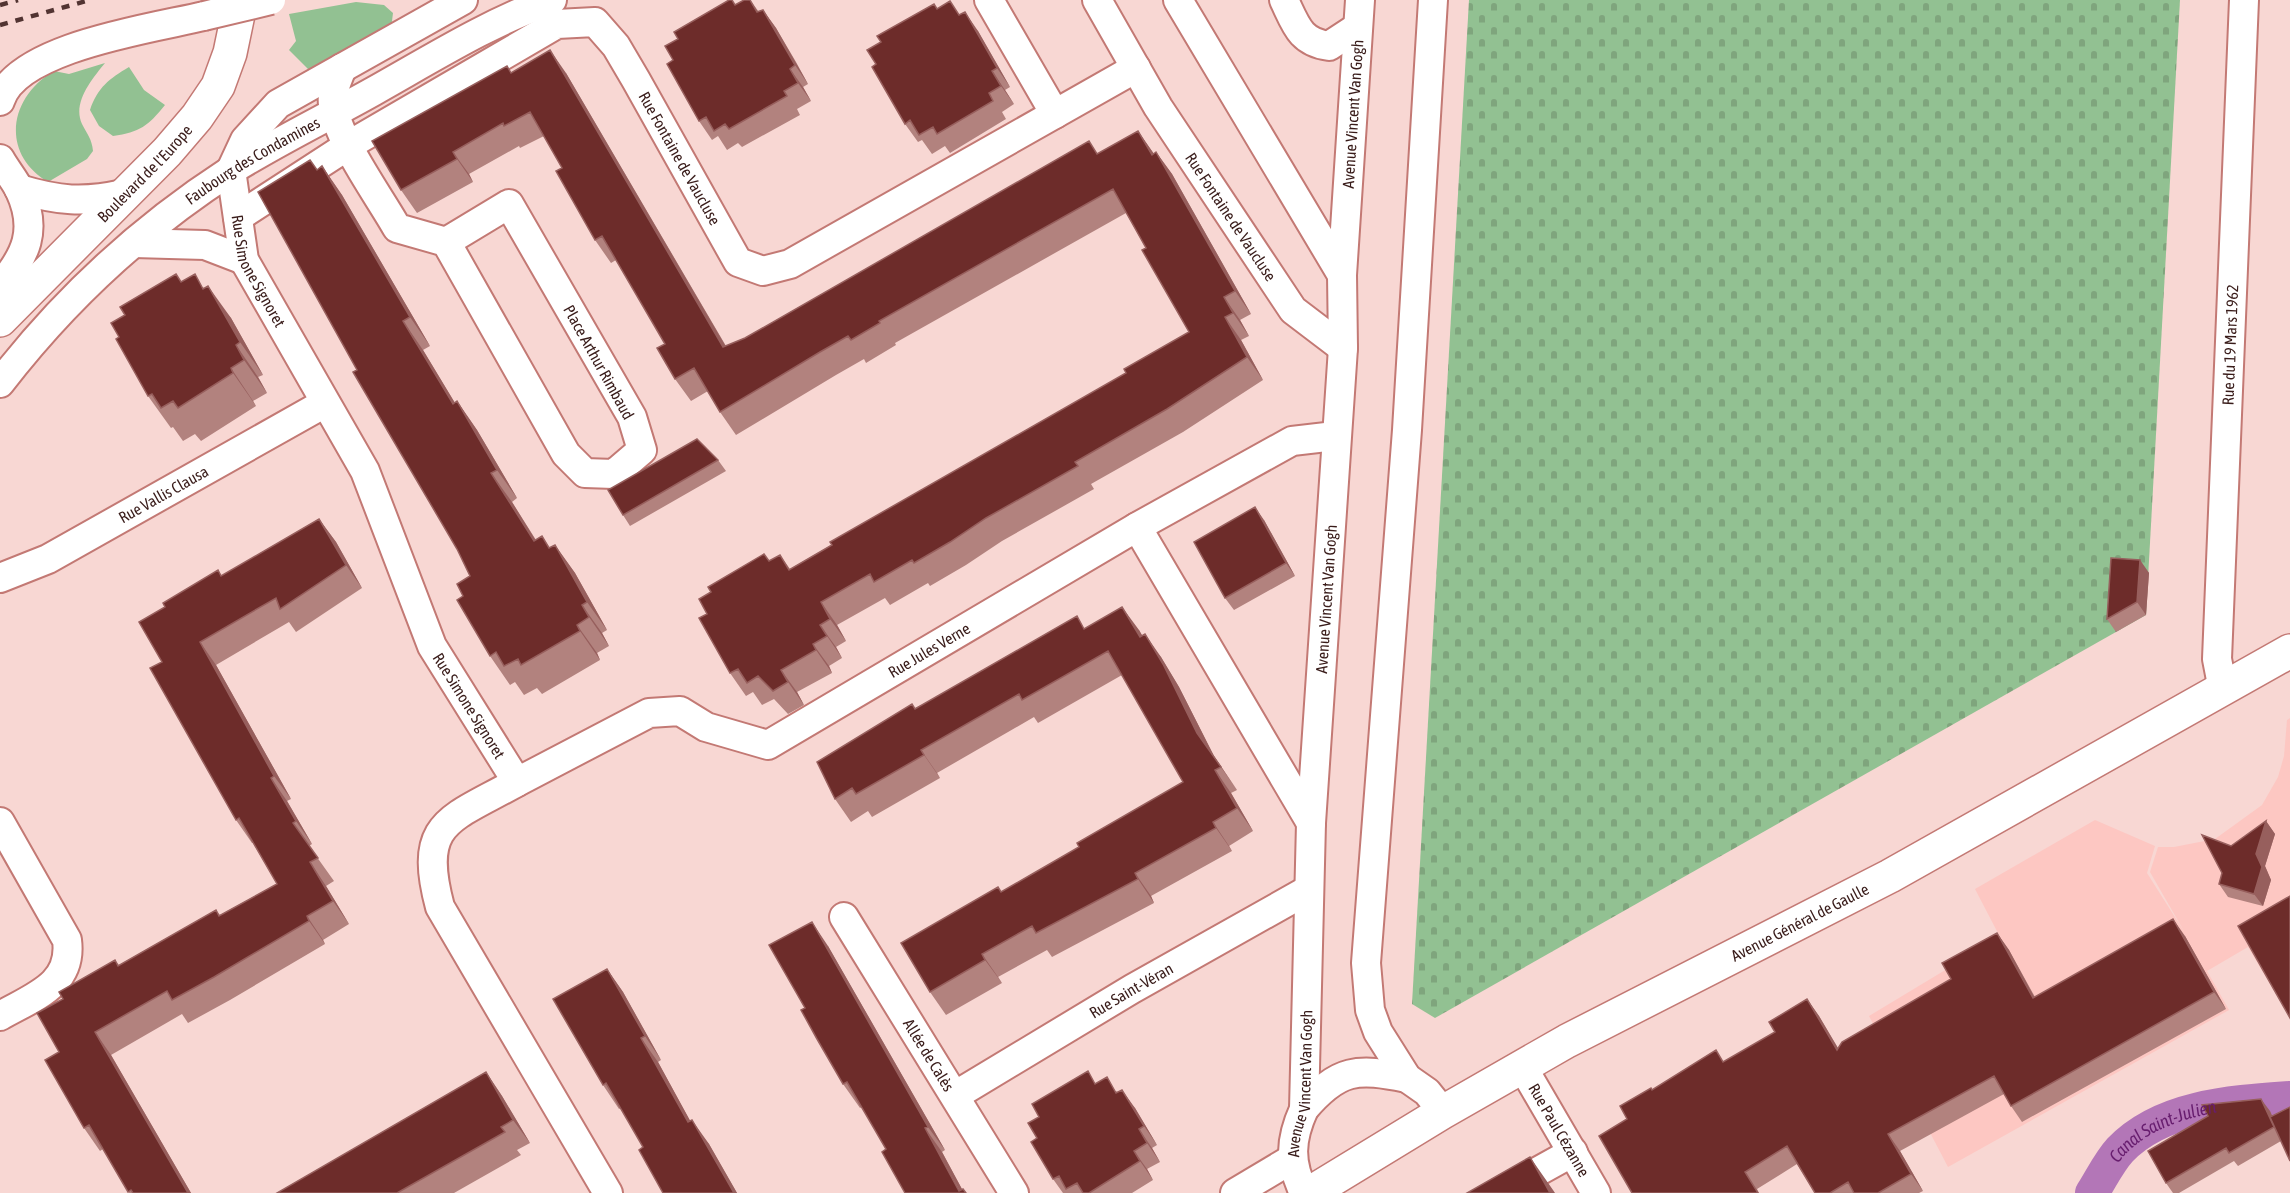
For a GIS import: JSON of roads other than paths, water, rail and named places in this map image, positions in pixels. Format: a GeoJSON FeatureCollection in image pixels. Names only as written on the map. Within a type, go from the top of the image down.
{"type":"FeatureCollection","features":[{"type":"Feature","properties":{"kind":"street","name":"Boulevard de l'Europe"},"geometry":{"type":"LineString","coordinates":[[0,320],[167,152],[218,86],[230,53],[241,0]]}},
{"type":"Feature","properties":{"kind":"street"},"geometry":{"type":"LineString","coordinates":[[0,101],[15,78],[34,64],[67,49],[271,0]]}},
{"type":"Feature","properties":{"kind":"street"},"geometry":{"type":"LineString","coordinates":[[231,170],[245,140],[278,104],[342,68],[430,7],[463,0]]}},
{"type":"Feature","properties":{"kind":"street","name":"Faubourg des Condamines"},"geometry":{"type":"LineString","coordinates":[[0,383],[29,346],[80,290],[134,243],[231,170],[462,42],[552,0]]}},
{"type":"Feature","properties":{"kind":"street"},"geometry":{"type":"LineString","coordinates":[[989,0],[1055,114]]}},
{"type":"Feature","properties":{"kind":"street","name":"Rue Fontaine de Vaucluse"},"geometry":{"type":"LineString","coordinates":[[1097,0],[1164,116],[1293,310],[1342,348]]}},
{"type":"Feature","properties":{"kind":"street"},"geometry":{"type":"LineString","coordinates":[[1178,0],[1342,275]]}},
{"type":"Feature","properties":{"kind":"street"},"geometry":{"type":"LineString","coordinates":[[1284,0],[1299,31],[1313,44],[1329,46],[1359,14]]}},
{"type":"Feature","properties":{"kind":"street"},"geometry":{"type":"LineString","coordinates":[[1433,0],[1407,430],[1366,963],[1370,1010],[1378,1032],[1407,1078],[1427,1092],[1443,1112]]}},
{"type":"Feature","properties":{"kind":"street","name":"Rue du 19 Mars 1962"},"geometry":{"type":"LineString","coordinates":[[2223,690],[2217,659],[2244,0]]}},
{"type":"Feature","properties":{"kind":"street"},"geometry":{"type":"LineString","coordinates":[[430,7],[462,42]]}},
{"type":"Feature","properties":{"kind":"street","name":"Avenue Vincent Van Gogh"},"geometry":{"type":"LineString","coordinates":[[1304,1193],[1292,1159],[1294,1131],[1304,1109],[1311,823],[1342,348],[1342,275],[1359,14]]}},
{"type":"Feature","properties":{"kind":"street","name":"Rue Fontaine de Vaucluse"},"geometry":{"type":"LineString","coordinates":[[238,217],[349,145],[557,24],[595,21],[626,63],[738,262],[763,272],[790,264],[1137,68]]}},
{"type":"Feature","properties":{"kind":"street"},"geometry":{"type":"LineString","coordinates":[[342,68],[332,102],[335,113],[349,145],[397,228],[446,242]]}},
{"type":"Feature","properties":{"kind":"street"},"geometry":{"type":"LineString","coordinates":[[0,159],[29,218],[27,244],[17,267],[0,286]]}},
{"type":"Feature","properties":{"kind":"street","name":"Rue Simone Signoret"},"geometry":{"type":"LineString","coordinates":[[231,170],[244,260],[365,471],[432,646],[516,782]]}},
{"type":"Feature","properties":{"kind":"street"},"geometry":{"type":"LineString","coordinates":[[14,191],[67,201],[98,200],[124,194]]}},
{"type":"Feature","properties":{"kind":"street","name":"Place Arthur Rimbaud"},"geometry":{"type":"LineString","coordinates":[[509,204],[632,417],[642,450],[614,474],[585,473],[566,454],[446,242],[509,204]]}},
{"type":"Feature","properties":{"kind":"street"},"geometry":{"type":"LineString","coordinates":[[134,243],[205,245],[244,260]]}},
{"type":"Feature","properties":{"kind":"street","name":"Rue Vallis Clausa"},"geometry":{"type":"LineString","coordinates":[[0,578],[48,559],[325,403]]}},
{"type":"Feature","properties":{"kind":"street","name":"Rue Jules Verne"},"geometry":{"type":"LineString","coordinates":[[516,782],[649,713],[680,711],[706,727],[768,745],[1137,527],[1292,441],[1335,436]]}},
{"type":"Feature","properties":{"kind":"street"},"geometry":{"type":"LineString","coordinates":[[1137,527],[1311,823]]}},
{"type":"Feature","properties":{"kind":"street","name":"Avenue Général de Gaulle"},"geometry":{"type":"LineString","coordinates":[[1310,1193],[1522,1066],[1890,876],[2290,651]]}},
{"type":"Feature","properties":{"kind":"street"},"geometry":{"type":"LineString","coordinates":[[516,782],[451,819],[445,826],[432,852],[433,879],[440,907],[608,1193]]}},
{"type":"Feature","properties":{"kind":"street"},"geometry":{"type":"LineString","coordinates":[[0,822],[67,940],[70,958],[54,984],[0,1016]]}},
{"type":"Feature","properties":{"kind":"street","name":"Rue Saint-Véran"},"geometry":{"type":"LineString","coordinates":[[956,1095],[1142,983],[1308,891]]}},
{"type":"Feature","properties":{"kind":"street","name":"Allée de Calès"},"geometry":{"type":"LineString","coordinates":[[844,917],[956,1095],[1014,1193]]}},
{"type":"Feature","properties":{"kind":"street","name":"Rue Paul Cézanne"},"geometry":{"type":"LineString","coordinates":[[1522,1066],[1596,1193]]}},
{"type":"Feature","properties":{"kind":"street"},"geometry":{"type":"LineString","coordinates":[[1304,1109],[1320,1089],[1339,1077],[1367,1070],[1407,1078]]}},
{"type":"Feature","properties":{"kind":"street"},"geometry":{"type":"LineString","coordinates":[[1499,1193],[1573,1152]]}},
{"type":"Feature","properties":{"kind":"street"},"geometry":{"type":"LineString","coordinates":[[1235,1193],[1292,1159]]}},
{"type":"Feature","properties":{"kind":"waterway","name":"Canal Saint-Julien"},"geometry":{"type":"LineString","coordinates":[[2092,1193],[2120,1150],[2137,1135],[2156,1124],[2199,1109],[2290,1098]]}},
{"type":"Feature","properties":{"kind":"railway"},"geometry":{"type":"LineString","coordinates":[[0,5],[18,0]]}},
{"type":"Feature","properties":{"kind":"railway"},"geometry":{"type":"LineString","coordinates":[[0,25],[90,0]]}}]}
